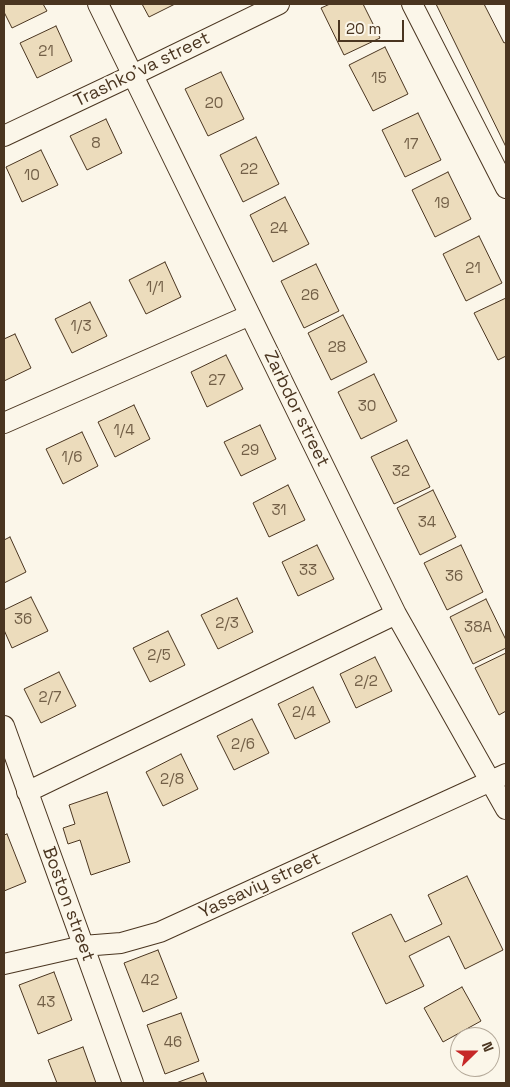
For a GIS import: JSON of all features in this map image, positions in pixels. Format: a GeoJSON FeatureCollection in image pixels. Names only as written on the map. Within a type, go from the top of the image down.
{"type":"FeatureCollection","features":[{"type":"Feature","properties":{"kind":"street","name":"Zarbdor street"},"geometry":{"type":"LineString","coordinates":[[98,4],[396,614],[499,777],[506,809]]}},
{"type":"Feature","properties":{"kind":"street","name":"Trashko'va street"},"geometry":{"type":"LineString","coordinates":[[4,136],[133,76],[279,4]]}},
{"type":"Feature","properties":{"kind":"street"},"geometry":{"type":"LineString","coordinates":[[412,4],[506,188]]}},
{"type":"Feature","properties":{"kind":"street"},"geometry":{"type":"LineString","coordinates":[[4,424],[250,314]]}},
{"type":"Feature","properties":{"kind":"street"},"geometry":{"type":"LineString","coordinates":[[28,792],[396,614]]}},
{"type":"Feature","properties":{"kind":"street","name":"Boston street"},"geometry":{"type":"LineString","coordinates":[[4,726],[133,1083]]}},
{"type":"Feature","properties":{"kind":"street","name":"Yassaviy street"},"geometry":{"type":"LineString","coordinates":[[4,964],[83,946],[121,943],[160,932],[499,777]]}},
{"type":"Feature","properties":{"kind":"building"},"geometry":{"type":"Polygon","coordinates":[[[4,4],[43,4],[47,11],[12,28],[4,12],[4,4]]]}},
{"type":"Feature","properties":{"kind":"building"},"geometry":{"type":"Polygon","coordinates":[[[142,4],[175,4],[149,17],[142,4]]]}},
{"type":"Feature","properties":{"kind":"building"},"geometry":{"type":"Polygon","coordinates":[[[330,4],[363,4],[380,38],[344,55],[321,8],[330,4]]]}},
{"type":"Feature","properties":{"kind":"building"},"geometry":{"type":"Polygon","coordinates":[[[436,4],[484,4],[504,43],[506,42],[506,147],[436,4]]]}},
{"type":"Feature","properties":{"kind":"building"},"geometry":{"type":"Polygon","coordinates":[[[56,26],[72,61],[37,78],[20,43],[56,26]]]}},
{"type":"Feature","properties":{"kind":"building"},"geometry":{"type":"Polygon","coordinates":[[[385,47],[408,94],[373,111],[349,65],[385,47]]]}},
{"type":"Feature","properties":{"kind":"building"},"geometry":{"type":"Polygon","coordinates":[[[221,72],[244,119],[208,136],[185,89],[221,72]]]}},
{"type":"Feature","properties":{"kind":"building"},"geometry":{"type":"Polygon","coordinates":[[[418,113],[441,160],[405,177],[382,130],[418,113]]]}},
{"type":"Feature","properties":{"kind":"building"},"geometry":{"type":"Polygon","coordinates":[[[106,119],[122,153],[87,170],[70,136],[106,119]]]}},
{"type":"Feature","properties":{"kind":"building"},"geometry":{"type":"Polygon","coordinates":[[[256,137],[279,184],[243,202],[220,155],[256,137]]]}},
{"type":"Feature","properties":{"kind":"building"},"geometry":{"type":"Polygon","coordinates":[[[41,150],[58,185],[22,202],[6,167],[41,150]]]}},
{"type":"Feature","properties":{"kind":"building"},"geometry":{"type":"Polygon","coordinates":[[[448,172],[471,219],[435,237],[412,190],[448,172]]]}},
{"type":"Feature","properties":{"kind":"building"},"geometry":{"type":"Polygon","coordinates":[[[285,197],[309,244],[273,262],[250,215],[285,197]]]}},
{"type":"Feature","properties":{"kind":"building"},"geometry":{"type":"Polygon","coordinates":[[[479,236],[502,283],[466,301],[443,254],[479,236]]]}},
{"type":"Feature","properties":{"kind":"building"},"geometry":{"type":"Polygon","coordinates":[[[165,262],[181,297],[146,314],[129,280],[165,262]]]}},
{"type":"Feature","properties":{"kind":"building"},"geometry":{"type":"Polygon","coordinates":[[[316,264],[339,311],[304,328],[281,281],[316,264]]]}},
{"type":"Feature","properties":{"kind":"building"},"geometry":{"type":"Polygon","coordinates":[[[506,298],[506,356],[498,360],[474,313],[506,298]]]}},
{"type":"Feature","properties":{"kind":"building"},"geometry":{"type":"Polygon","coordinates":[[[90,302],[107,336],[72,353],[55,319],[90,302]]]}},
{"type":"Feature","properties":{"kind":"building"},"geometry":{"type":"Polygon","coordinates":[[[343,315],[367,362],[331,380],[308,333],[343,315]]]}},
{"type":"Feature","properties":{"kind":"building"},"geometry":{"type":"Polygon","coordinates":[[[15,334],[31,368],[4,381],[4,339],[15,334]]]}},
{"type":"Feature","properties":{"kind":"building"},"geometry":{"type":"Polygon","coordinates":[[[226,355],[243,389],[207,407],[191,372],[226,355]]]}},
{"type":"Feature","properties":{"kind":"building"},"geometry":{"type":"Polygon","coordinates":[[[374,374],[397,421],[361,439],[338,392],[374,374]]]}},
{"type":"Feature","properties":{"kind":"building"},"geometry":{"type":"Polygon","coordinates":[[[134,405],[150,439],[115,457],[98,422],[134,405]]]}},
{"type":"Feature","properties":{"kind":"building"},"geometry":{"type":"Polygon","coordinates":[[[260,425],[276,459],[241,476],[224,442],[260,425]]]}},
{"type":"Feature","properties":{"kind":"building"},"geometry":{"type":"Polygon","coordinates":[[[82,432],[98,466],[63,484],[46,449],[82,432]]]}},
{"type":"Feature","properties":{"kind":"building"},"geometry":{"type":"Polygon","coordinates":[[[407,440],[430,487],[394,504],[371,457],[407,440]]]}},
{"type":"Feature","properties":{"kind":"building"},"geometry":{"type":"Polygon","coordinates":[[[288,485],[305,520],[269,537],[253,503],[288,485]]]}},
{"type":"Feature","properties":{"kind":"building"},"geometry":{"type":"Polygon","coordinates":[[[433,490],[456,537],[420,555],[397,508],[433,490]]]}},
{"type":"Feature","properties":{"kind":"building"},"geometry":{"type":"Polygon","coordinates":[[[10,537],[26,572],[4,583],[4,540],[10,537]]]}},
{"type":"Feature","properties":{"kind":"building"},"geometry":{"type":"Polygon","coordinates":[[[317,545],[334,579],[298,596],[282,562],[317,545]]]}},
{"type":"Feature","properties":{"kind":"building"},"geometry":{"type":"Polygon","coordinates":[[[461,545],[483,592],[447,610],[424,563],[461,545]]]}},
{"type":"Feature","properties":{"kind":"building"},"geometry":{"type":"Polygon","coordinates":[[[31,597],[48,631],[12,648],[4,630],[4,610],[31,597]]]}},
{"type":"Feature","properties":{"kind":"building"},"geometry":{"type":"Polygon","coordinates":[[[237,598],[253,632],[218,649],[201,615],[237,598]]]}},
{"type":"Feature","properties":{"kind":"building"},"geometry":{"type":"Polygon","coordinates":[[[486,599],[506,640],[506,648],[473,664],[450,617],[486,599]]]}},
{"type":"Feature","properties":{"kind":"building"},"geometry":{"type":"Polygon","coordinates":[[[168,631],[185,665],[150,682],[133,648],[168,631]]]}},
{"type":"Feature","properties":{"kind":"building"},"geometry":{"type":"Polygon","coordinates":[[[506,653],[506,711],[499,715],[475,668],[506,653]]]}},
{"type":"Feature","properties":{"kind":"building"},"geometry":{"type":"Polygon","coordinates":[[[375,657],[392,691],[356,708],[340,674],[375,657]]]}},
{"type":"Feature","properties":{"kind":"building"},"geometry":{"type":"Polygon","coordinates":[[[59,672],[76,706],[41,723],[24,689],[59,672]]]}},
{"type":"Feature","properties":{"kind":"building"},"geometry":{"type":"Polygon","coordinates":[[[313,687],[330,722],[295,739],[278,704],[313,687]]]}},
{"type":"Feature","properties":{"kind":"building"},"geometry":{"type":"Polygon","coordinates":[[[252,719],[269,753],[234,770],[217,736],[252,719]]]}},
{"type":"Feature","properties":{"kind":"building"},"geometry":{"type":"Polygon","coordinates":[[[181,754],[198,789],[163,806],[146,772],[181,754]]]}},
{"type":"Feature","properties":{"kind":"building"},"geometry":{"type":"Polygon","coordinates":[[[107,792],[130,862],[91,875],[80,840],[68,844],[63,828],[75,824],[69,805],[107,792]]]}},
{"type":"Feature","properties":{"kind":"building"},"geometry":{"type":"Polygon","coordinates":[[[7,834],[26,882],[4,891],[4,835],[7,834]]]}},
{"type":"Feature","properties":{"kind":"building"},"geometry":{"type":"Polygon","coordinates":[[[467,876],[503,950],[465,969],[449,936],[409,956],[424,986],[386,1004],[352,933],[391,914],[405,942],[442,924],[428,895],[467,876]]]}},
{"type":"Feature","properties":{"kind":"building"},"geometry":{"type":"Polygon","coordinates":[[[158,950],[177,998],[143,1012],[124,963],[158,950]]]}},
{"type":"Feature","properties":{"kind":"building"},"geometry":{"type":"Polygon","coordinates":[[[54,972],[72,1020],[38,1034],[19,985],[54,972]]]}},
{"type":"Feature","properties":{"kind":"building"},"geometry":{"type":"Polygon","coordinates":[[[462,987],[481,1021],[470,1027],[450,1027],[450,1038],[443,1042],[424,1008],[462,987]]]}},
{"type":"Feature","properties":{"kind":"building"},"geometry":{"type":"Polygon","coordinates":[[[181,1013],[199,1061],[165,1074],[147,1025],[181,1013]]]}},
{"type":"Feature","properties":{"kind":"building"},"geometry":{"type":"Polygon","coordinates":[[[83,1047],[96,1083],[57,1083],[48,1060],[83,1047]]]}},
{"type":"Feature","properties":{"kind":"building"},"geometry":{"type":"Polygon","coordinates":[[[203,1073],[207,1083],[176,1083],[203,1073]]]}}]}
